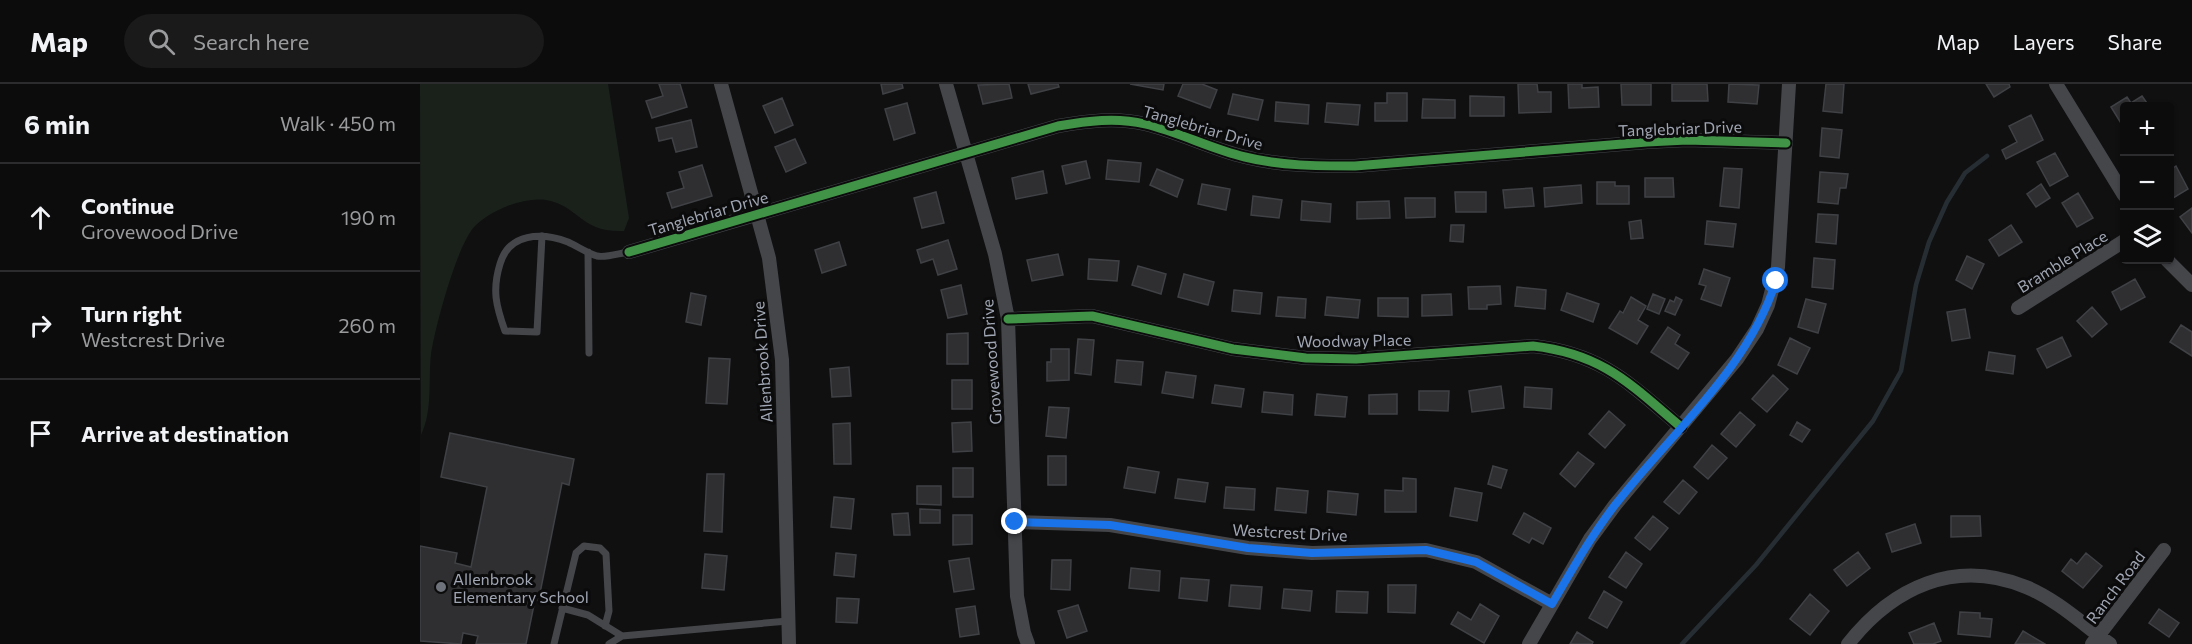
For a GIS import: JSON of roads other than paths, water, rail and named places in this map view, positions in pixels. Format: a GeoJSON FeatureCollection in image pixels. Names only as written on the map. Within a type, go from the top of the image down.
{"type":"FeatureCollection","features":[{"type":"Feature","properties":{"kind":"street","name":"Allenbrook Drive"},"geometry":{"type":"LineString","coordinates":[[721,84],[770,258],[782,360],[789,644]]}},
{"type":"Feature","properties":{"kind":"street","name":"Grovewood Drive"},"geometry":{"type":"LineString","coordinates":[[946,84],[995,254],[1008,320],[1019,611],[1028,644]]}},
{"type":"Feature","properties":{"kind":"street"},"geometry":{"type":"LineString","coordinates":[[1529,644],[1609,513],[1748,343],[1768,305],[1778,267],[1789,84]]}},
{"type":"Feature","properties":{"kind":"street"},"geometry":{"type":"LineString","coordinates":[[2056,84],[2120,188]]}},
{"type":"Feature","properties":{"kind":"street","name":"Tanglebriar Drive"},"geometry":{"type":"LineString","coordinates":[[629,252],[1058,126],[1086,121],[1115,120],[1145,124],[1246,157],[1319,166],[1355,166],[1688,140],[1786,143]]}},
{"type":"Feature","properties":{"kind":"street","name":"Bramble Place"},"geometry":{"type":"LineString","coordinates":[[2018,308],[2120,244]]}},
{"type":"Feature","properties":{"kind":"street"},"geometry":{"type":"LineString","coordinates":[[2170,264],[2192,285]]}},
{"type":"Feature","properties":{"kind":"street","name":"Woodway Place"},"geometry":{"type":"LineString","coordinates":[[1008,320],[1092,316],[1114,319],[1233,349],[1306,358],[1356,359],[1533,346],[1562,349],[1607,367],[1681,427]]}},
{"type":"Feature","properties":{"kind":"street","name":"Westcrest Drive"},"geometry":{"type":"LineString","coordinates":[[1015,522],[1110,525],[1248,548],[1312,553],[1426,550],[1476,562],[1552,604]]}},
{"type":"Feature","properties":{"kind":"street","name":"Ranch Road"},"geometry":{"type":"LineString","coordinates":[[2095,640],[2164,550]]}},
{"type":"Feature","properties":{"kind":"street"},"geometry":{"type":"LineString","coordinates":[[1848,644],[1870,617],[1909,590],[1925,583],[1961,576],[2005,580],[2027,587],[2095,640],[2110,644]]}},
{"type":"Feature","properties":{"kind":"lane"},"geometry":{"type":"LineString","coordinates":[[542,236],[537,332],[505,331],[495,305],[496,276],[503,253],[515,239],[542,236],[566,242],[599,257],[629,252]]}},
{"type":"Feature","properties":{"kind":"lane"},"geometry":{"type":"LineString","coordinates":[[588,252],[589,353]]}},
{"type":"Feature","properties":{"kind":"lane"},"geometry":{"type":"LineString","coordinates":[[554,644],[576,553],[584,546],[600,548],[606,554],[609,611],[605,626]]}},
{"type":"Feature","properties":{"kind":"lane"},"geometry":{"type":"LineString","coordinates":[[562,608],[588,615],[622,636]]}},
{"type":"Feature","properties":{"kind":"lane"},"geometry":{"type":"LineString","coordinates":[[609,644],[622,636],[788,621]]}},
{"type":"Feature","properties":{"kind":"waterway"},"geometry":{"type":"LineString","coordinates":[[1682,644],[1756,565],[1873,421],[1901,371],[1916,285],[1929,242],[1947,202],[1965,173],[1987,156]]}},
{"type":"Feature","properties":{"kind":"place","name":"Allenbrook Elementary School"},"geometry":{"type":"Point","coordinates":[441,587]}}]}
